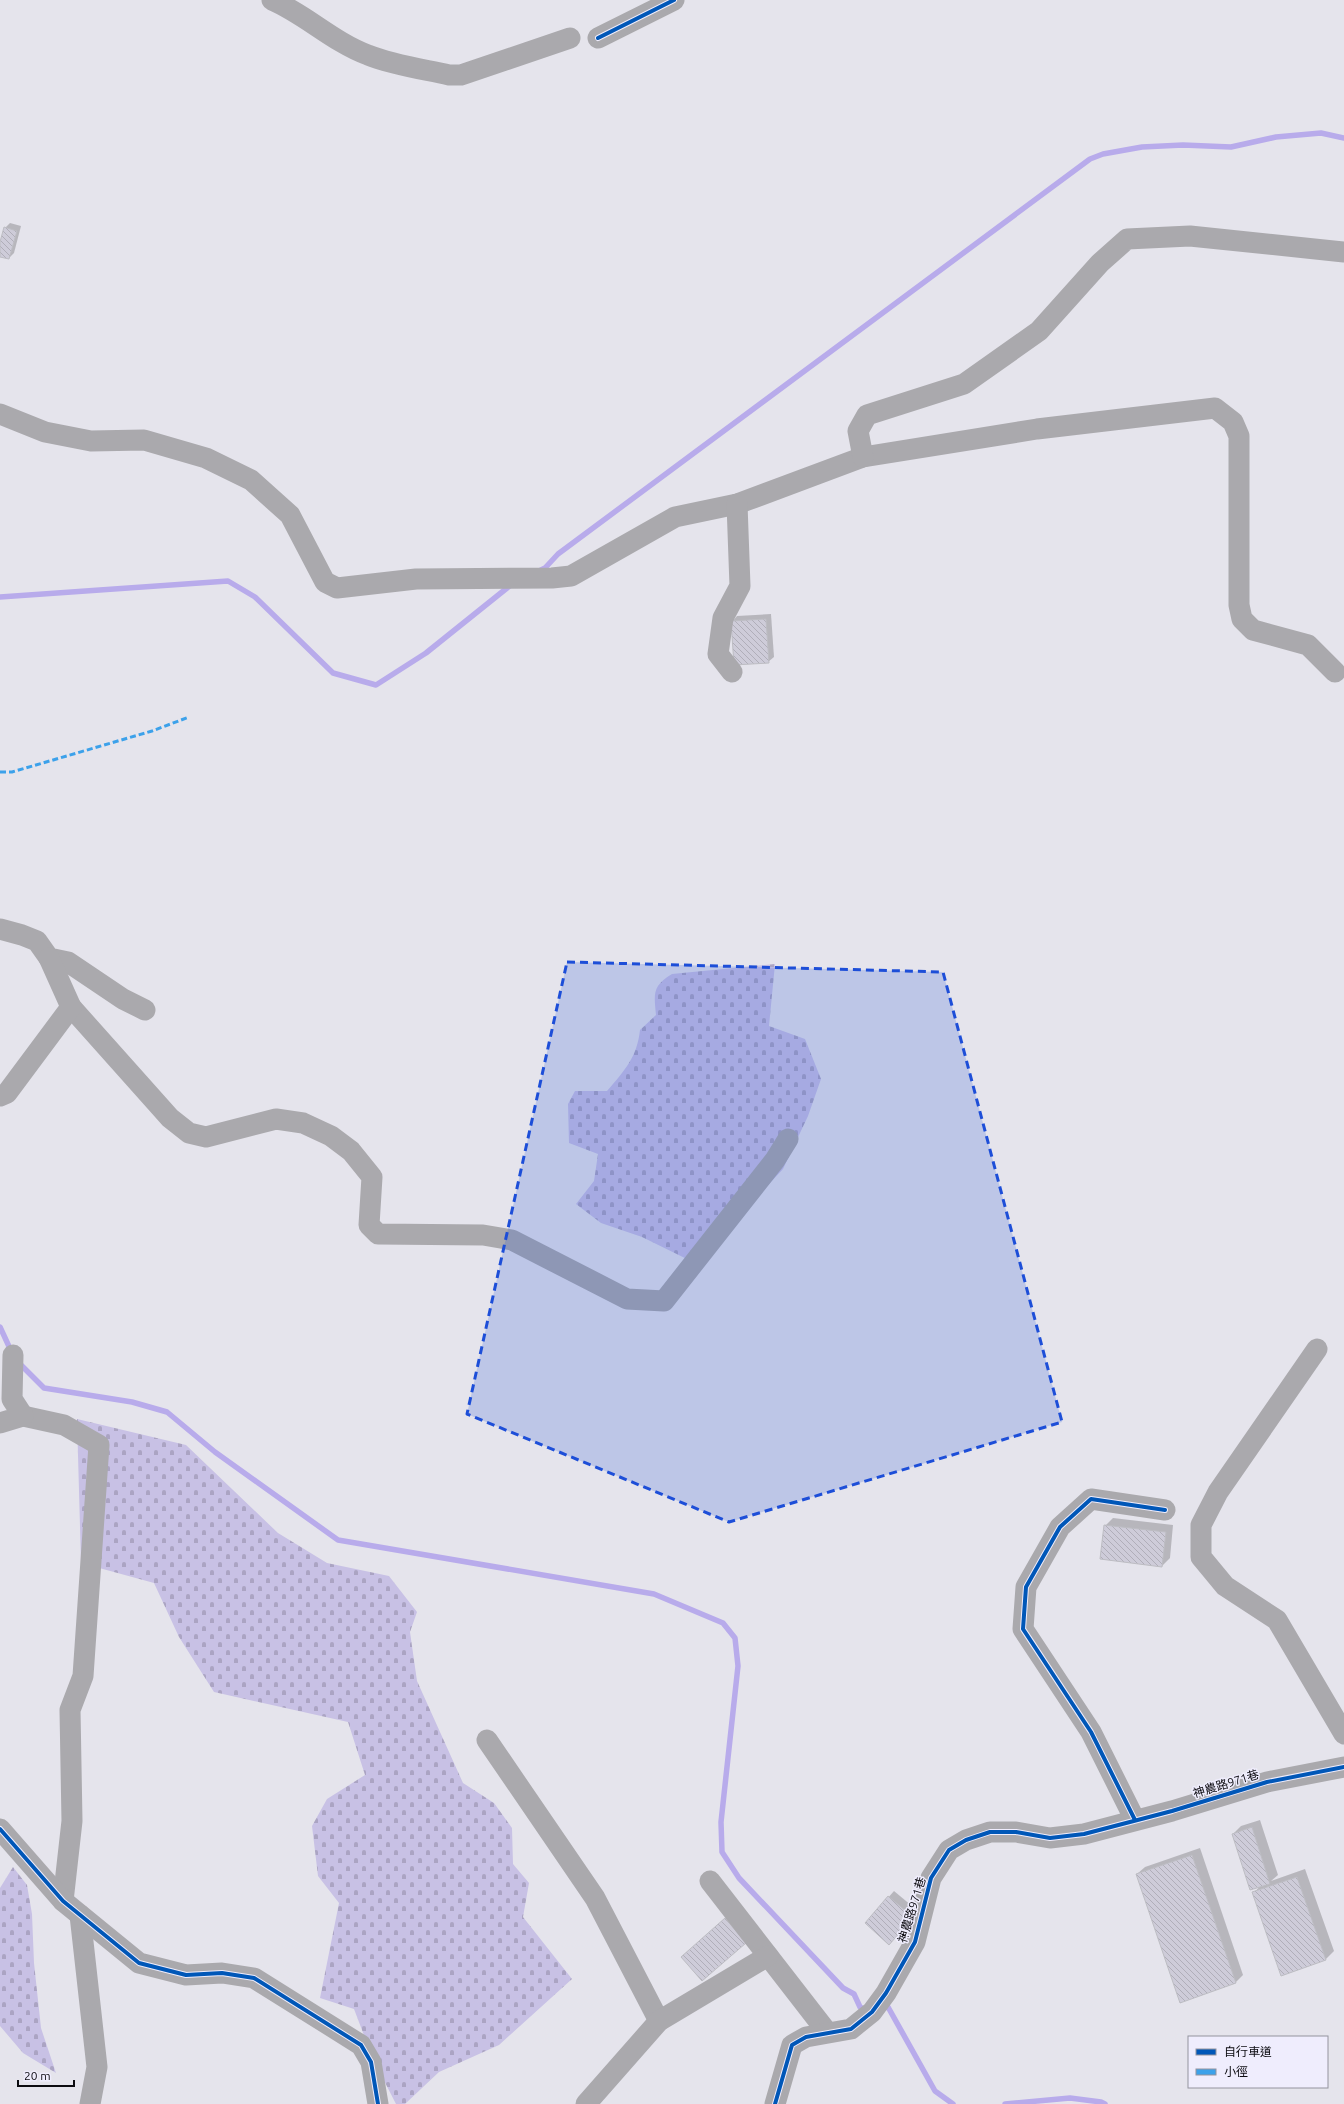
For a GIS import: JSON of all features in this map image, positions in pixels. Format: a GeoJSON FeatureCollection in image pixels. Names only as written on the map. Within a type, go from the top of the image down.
{"type":"FeatureCollection","features":[{"type":"Feature","properties":{"kind":"street"},"geometry":{"type":"LineString","coordinates":[[272,0],[285,6],[313,25],[368,55],[448,75],[461,75],[570,38]]}},
{"type":"Feature","properties":{"kind":"street"},"geometry":{"type":"LineString","coordinates":[[598,38],[674,0]]}},
{"type":"Feature","properties":{"kind":"street"},"geometry":{"type":"LineString","coordinates":[[863,457],[858,431],[867,415],[964,384],[1039,331],[1100,263],[1127,239],[1190,236],[1344,252]]}},
{"type":"Feature","properties":{"kind":"street"},"geometry":{"type":"LineString","coordinates":[[0,414],[45,432],[83,440],[144,440],[206,458],[251,480],[290,515],[325,582],[337,588],[416,579],[552,578],[571,576],[675,517],[737,504],[863,457],[1037,429],[1215,408],[1233,422],[1238,436],[1239,605],[1242,619],[1253,630],[1308,645],[1335,672]]}},
{"type":"Feature","properties":{"kind":"street"},"geometry":{"type":"LineString","coordinates":[[732,672],[718,654],[724,618],[740,586],[737,504]]}},
{"type":"Feature","properties":{"kind":"street"},"geometry":{"type":"LineString","coordinates":[[0,929],[22,935],[37,942],[49,958],[71,1007],[170,1118],[189,1134],[206,1137],[276,1119],[303,1123],[331,1136],[352,1151],[372,1177],[370,1225],[378,1234],[483,1235],[512,1240],[626,1299],[664,1302],[775,1160],[788,1139]]}},
{"type":"Feature","properties":{"kind":"street"},"geometry":{"type":"LineString","coordinates":[[49,958],[68,962],[123,999],[145,1010]]}},
{"type":"Feature","properties":{"kind":"street"},"geometry":{"type":"LineString","coordinates":[[0,1096],[7,1093],[71,1007]]}},
{"type":"Feature","properties":{"kind":"street"},"geometry":{"type":"LineString","coordinates":[[1317,1349],[1218,1492],[1201,1525],[1201,1557],[1225,1586],[1277,1620],[1344,1734]]}},
{"type":"Feature","properties":{"kind":"street"},"geometry":{"type":"LineString","coordinates":[[13,1355],[12,1399],[23,1416]]}},
{"type":"Feature","properties":{"kind":"street"},"geometry":{"type":"LineString","coordinates":[[0,1423],[23,1416],[64,1425],[99,1445],[83,1676],[70,1710],[72,1821],[63,1901]]}},
{"type":"Feature","properties":{"kind":"street"},"geometry":{"type":"LineString","coordinates":[[1135,1820],[1091,1732],[1024,1629],[1026,1587],[1060,1527],[1091,1499],[1165,1510]]}},
{"type":"Feature","properties":{"kind":"street"},"geometry":{"type":"LineString","coordinates":[[487,1740],[595,1898],[659,2021]]}},
{"type":"Feature","properties":{"kind":"street","name":"神農路971巷"},"geometry":{"type":"LineString","coordinates":[[775,2104],[792,2044],[806,2037],[827,2032],[851,2029],[872,2012],[886,1993],[915,1942],[931,1878],[949,1850],[966,1840],[990,1832],[1016,1832],[1050,1838],[1084,1834],[1267,1782],[1344,1767]]}},
{"type":"Feature","properties":{"kind":"street"},"geometry":{"type":"LineString","coordinates":[[0,1829],[63,1901],[140,1963],[186,1974],[222,1973],[254,1978],[361,2045],[371,2062],[378,2104]]}},
{"type":"Feature","properties":{"kind":"street"},"geometry":{"type":"LineString","coordinates":[[710,1881],[827,2032]]}},
{"type":"Feature","properties":{"kind":"street"},"geometry":{"type":"LineString","coordinates":[[80,1915],[97,2067],[90,2104]]}},
{"type":"Feature","properties":{"kind":"street"},"geometry":{"type":"LineString","coordinates":[[586,2104],[659,2021],[768,1956]]}},
{"type":"Feature","properties":{"kind":"highlighted area"},"geometry":{"type":"Polygon","coordinates":[[[567,962],[943,972],[1062,1422],[729,1522],[467,1414],[567,962]]]}},
{"type":"Feature","properties":{"kind":"green space"},"geometry":{"type":"Polygon","coordinates":[[[775,964],[769,1026],[805,1039],[821,1079],[808,1116],[783,1169],[695,1263],[642,1237],[601,1223],[576,1204],[594,1181],[598,1154],[569,1143],[568,1104],[575,1091],[607,1091],[619,1076],[633,1056],[640,1030],[656,1015],[656,991],[665,978],[672,974],[775,964]]]}},
{"type":"Feature","properties":{"kind":"green space"},"geometry":{"type":"Polygon","coordinates":[[[77,1419],[186,1445],[278,1533],[327,1563],[389,1576],[417,1612],[410,1632],[417,1681],[463,1783],[494,1803],[512,1828],[513,1864],[529,1883],[523,1917],[572,1979],[499,2045],[439,2072],[405,2104],[396,2104],[373,2059],[354,2009],[320,1998],[339,1903],[318,1876],[312,1826],[327,1799],[365,1775],[348,1722],[214,1692],[179,1637],[154,1583],[81,1563],[77,1419]]]}},
{"type":"Feature","properties":{"kind":"green space"},"geometry":{"type":"Polygon","coordinates":[[[13,1867],[27,1885],[32,1914],[34,1963],[41,2028],[56,2073],[23,2053],[0,2026],[0,1888],[13,1867]]]}},
{"type":"Feature","properties":{"kind":"building"},"geometry":{"type":"Polygon","coordinates":[[[4,227],[17,231],[9,259],[0,257],[0,242],[4,227]]]}},
{"type":"Feature","properties":{"kind":"building"},"geometry":{"type":"Polygon","coordinates":[[[766,619],[769,663],[734,665],[731,621],[766,619]]]}},
{"type":"Feature","properties":{"kind":"building"},"geometry":{"type":"Polygon","coordinates":[[[1104,1525],[1166,1532],[1162,1567],[1100,1559],[1104,1525]]]}},
{"type":"Feature","properties":{"kind":"building"},"geometry":{"type":"Polygon","coordinates":[[[1252,1827],[1270,1884],[1250,1890],[1232,1834],[1252,1827]]]}},
{"type":"Feature","properties":{"kind":"building"},"geometry":{"type":"Polygon","coordinates":[[[1192,1855],[1236,1983],[1180,2003],[1136,1874],[1192,1855]]]}},
{"type":"Feature","properties":{"kind":"building"},"geometry":{"type":"Polygon","coordinates":[[[1297,1877],[1326,1960],[1281,1976],[1252,1892],[1297,1877]]]}},
{"type":"Feature","properties":{"kind":"building"},"geometry":{"type":"Polygon","coordinates":[[[888,1896],[913,1917],[889,1945],[865,1923],[888,1896]]]}},
{"type":"Feature","properties":{"kind":"building"},"geometry":{"type":"Polygon","coordinates":[[[725,1918],[746,1943],[702,1981],[681,1957],[725,1918]]]}},
{"type":"Feature","properties":{"kind":"waterway"},"geometry":{"type":"LineString","coordinates":[[539,571],[545,568],[558,554],[1090,159],[1103,154],[1142,147],[1183,145],[1231,147],[1276,137],[1321,133],[1344,138]]}},
{"type":"Feature","properties":{"kind":"waterway"},"geometry":{"type":"LineString","coordinates":[[0,597],[228,581],[255,597],[333,673],[376,685],[426,653],[512,584]]}},
{"type":"Feature","properties":{"kind":"waterway"},"geometry":{"type":"LineString","coordinates":[[0,1327],[12,1353]]}},
{"type":"Feature","properties":{"kind":"waterway"},"geometry":{"type":"LineString","coordinates":[[19,1363],[44,1388],[132,1402],[167,1412],[215,1452],[338,1540],[654,1594],[723,1623],[735,1638],[738,1666],[721,1822],[722,1852],[739,1878],[843,1988],[854,1994],[860,2007],[867,2011]]}},
{"type":"Feature","properties":{"kind":"waterway"},"geometry":{"type":"LineString","coordinates":[[882,2008],[888,2007],[935,2091],[953,2104]]}},
{"type":"Feature","properties":{"kind":"waterway"},"geometry":{"type":"LineString","coordinates":[[1005,2104],[1070,2098],[1101,2102],[1105,2104]]}},
{"type":"Feature","properties":{"kind":"marked path"},"geometry":{"type":"LineString","coordinates":[[0,772],[12,772],[152,731],[189,717]]}},
{"type":"Feature","properties":{"kind":"cycle path"},"geometry":{"type":"LineString","coordinates":[[598,38],[674,0]]}},
{"type":"Feature","properties":{"kind":"cycle path"},"geometry":{"type":"LineString","coordinates":[[1135,1820],[1091,1732],[1023,1629],[1026,1587],[1060,1527],[1091,1499],[1165,1510]]}},
{"type":"Feature","properties":{"kind":"cycle path"},"geometry":{"type":"LineString","coordinates":[[775,2104],[792,2045],[806,2037],[851,2029],[872,2012],[886,1993],[915,1942],[931,1878],[949,1850],[966,1840],[990,1832],[1016,1832],[1050,1838],[1084,1834],[1172,1811],[1267,1782],[1344,1767]]}},
{"type":"Feature","properties":{"kind":"cycle path"},"geometry":{"type":"LineString","coordinates":[[0,1829],[63,1901],[139,1963],[186,1975],[222,1973],[254,1978],[361,2045],[371,2062],[378,2104]]}}]}
